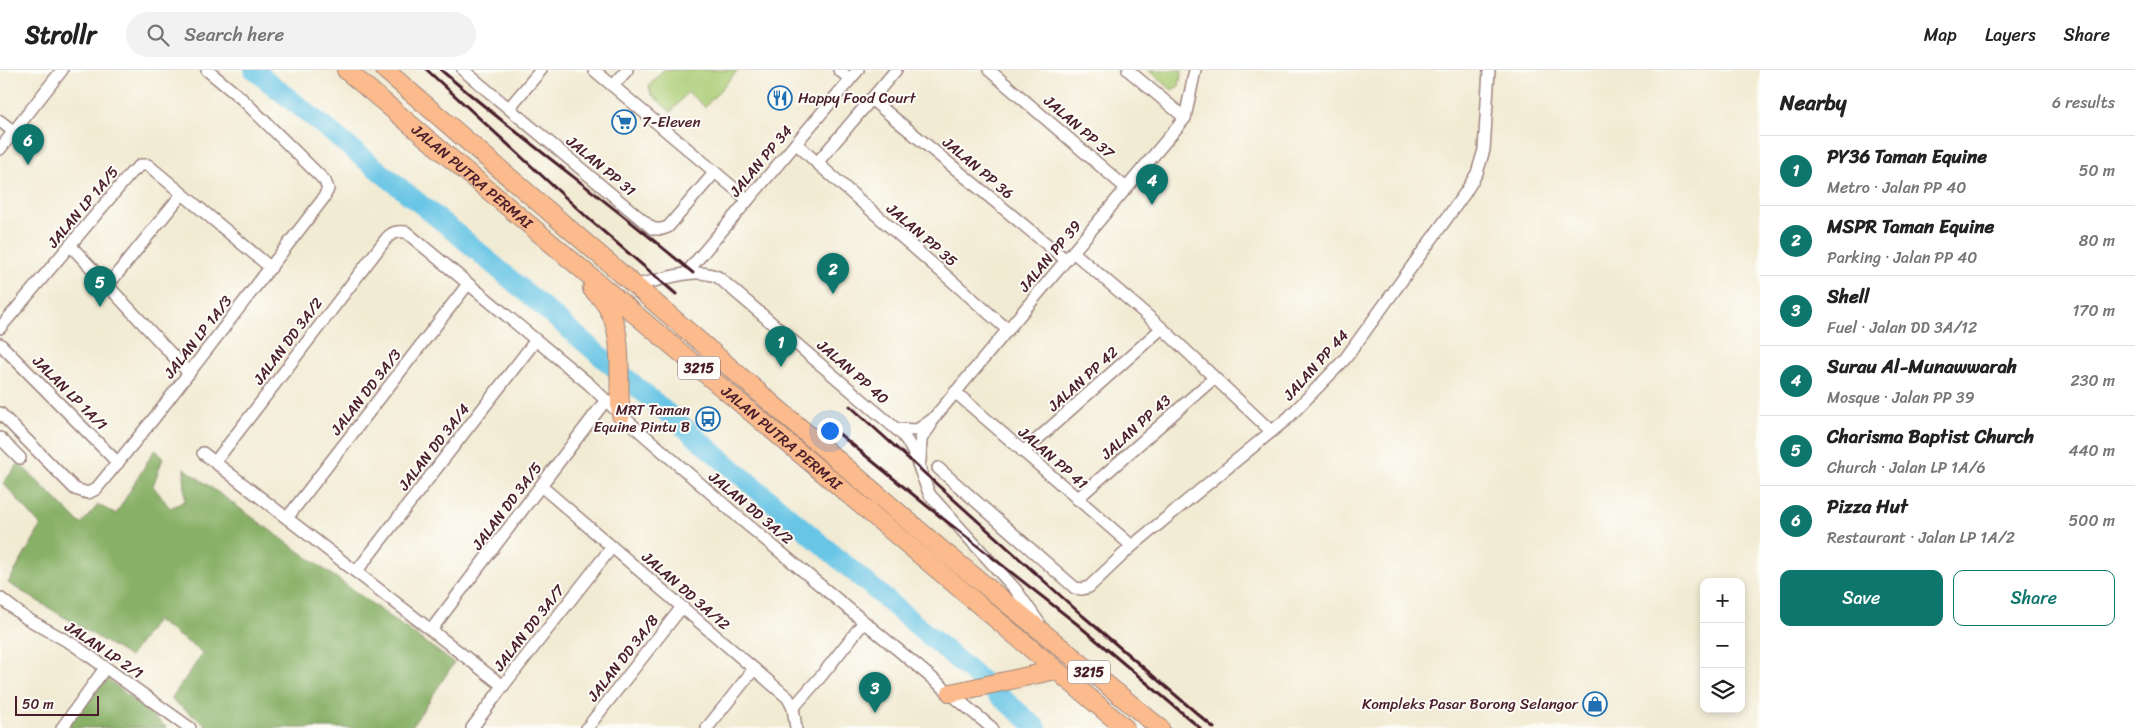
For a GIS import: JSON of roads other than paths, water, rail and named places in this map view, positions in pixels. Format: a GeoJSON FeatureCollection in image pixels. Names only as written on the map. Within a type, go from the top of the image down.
{"type":"FeatureCollection","features":[{"type":"Feature","properties":{"kind":"main road","name":"JALAN PUTRA PERMAI"},"geometry":{"type":"LineString","coordinates":[[346,70],[1125,728]]}},
{"type":"Feature","properties":{"kind":"main road","name":"JALAN PUTRA PERMAI"},"geometry":{"type":"LineString","coordinates":[[385,70],[680,326],[936,544],[1160,728]]}},
{"type":"Feature","properties":{"kind":"main road"},"geometry":{"type":"LineString","coordinates":[[479,181],[517,225],[604,300],[620,347],[612,398],[621,415]]}},
{"type":"Feature","properties":{"kind":"main road"},"geometry":{"type":"LineString","coordinates":[[958,691],[1056,670]]}},
{"type":"Feature","properties":{"kind":"street"},"geometry":{"type":"LineString","coordinates":[[0,149],[62,70]]}},
{"type":"Feature","properties":{"kind":"street","name":"JALAN LP 1A/3"},"geometry":{"type":"LineString","coordinates":[[0,413],[75,489],[88,493],[96,489],[118,464],[323,199],[328,189],[325,180],[242,99],[207,70]]}},
{"type":"Feature","properties":{"kind":"street","name":"JALAN PP 31"},"geometry":{"type":"LineString","coordinates":[[464,70],[654,229],[668,227],[715,172]]}},
{"type":"Feature","properties":{"kind":"street"},"geometry":{"type":"LineString","coordinates":[[508,108],[541,70]]}},
{"type":"Feature","properties":{"kind":"street"},"geometry":{"type":"LineString","coordinates":[[594,70],[748,200]]}},
{"type":"Feature","properties":{"kind":"street"},"geometry":{"type":"LineString","coordinates":[[613,86],[627,70]]}},
{"type":"Feature","properties":{"kind":"street"},"geometry":{"type":"LineString","coordinates":[[839,70],[850,79]]}},
{"type":"Feature","properties":{"kind":"street","name":"JALAN PP 34"},"geometry":{"type":"LineString","coordinates":[[687,272],[858,70]]}},
{"type":"Feature","properties":{"kind":"street"},"geometry":{"type":"LineString","coordinates":[[817,164],[896,70]]}},
{"type":"Feature","properties":{"kind":"street","name":"JALAN PP 37"},"geometry":{"type":"LineString","coordinates":[[989,70],[1126,188]]}},
{"type":"Feature","properties":{"kind":"street"},"geometry":{"type":"LineString","coordinates":[[1128,70],[1185,118]]}},
{"type":"Feature","properties":{"kind":"street","name":"JALAN PP 39"},"geometry":{"type":"LineString","coordinates":[[896,429],[917,430],[933,419],[1185,118],[1195,70]]}},
{"type":"Feature","properties":{"kind":"street","name":"JALAN PP 44"},"geometry":{"type":"LineString","coordinates":[[938,468],[1075,588],[1089,587],[1132,546],[1288,418],[1345,359],[1465,193],[1477,173],[1484,150],[1489,70]]}},
{"type":"Feature","properties":{"kind":"street","name":"JALAN PP 36"},"geometry":{"type":"LineString","coordinates":[[871,99],[1162,328],[1271,431]]}},
{"type":"Feature","properties":{"kind":"street"},"geometry":{"type":"LineString","coordinates":[[0,121],[13,131]]}},
{"type":"Feature","properties":{"kind":"street","name":"JALAN PP 35"},"geometry":{"type":"LineString","coordinates":[[796,143],[817,164],[1008,330]]}},
{"type":"Feature","properties":{"kind":"street","name":"JALAN LP 1A/5"},"geometry":{"type":"LineString","coordinates":[[0,328],[131,173],[141,165],[148,165],[271,268]]}},
{"type":"Feature","properties":{"kind":"street"},"geometry":{"type":"LineString","coordinates":[[108,285],[182,194]]}},
{"type":"Feature","properties":{"kind":"street","name":"JALAN DD 3A/2"},"geometry":{"type":"LineString","coordinates":[[215,462],[391,234],[398,231],[406,232],[468,284]]}},
{"type":"Feature","properties":{"kind":"street"},"geometry":{"type":"LineString","coordinates":[[70,245],[189,372]]}},
{"type":"Feature","properties":{"kind":"street","name":"JALAN PP 40"},"geometry":{"type":"LineString","coordinates":[[635,285],[652,283],[687,272],[710,274],[718,277],[896,429],[911,445],[922,478]]}},
{"type":"Feature","properties":{"kind":"street"},"geometry":{"type":"LineString","coordinates":[[468,284],[589,384],[612,398]]}},
{"type":"Feature","properties":{"kind":"street","name":"JALAN DD 3A/3"},"geometry":{"type":"LineString","coordinates":[[287,518],[468,284]]}},
{"type":"Feature","properties":{"kind":"street","name":"JALAN PP 42"},"geometry":{"type":"LineString","coordinates":[[1023,452],[1162,328]]}},
{"type":"Feature","properties":{"kind":"street","name":"JALAN DD 3A/4"},"geometry":{"type":"LineString","coordinates":[[356,572],[536,340]]}},
{"type":"Feature","properties":{"kind":"street","name":"JALAN LP 1A/1"},"geometry":{"type":"LineString","coordinates":[[0,344],[118,464]]}},
{"type":"Feature","properties":{"kind":"street","name":"JALAN PP 43"},"geometry":{"type":"LineString","coordinates":[[1078,499],[1214,378]]}},
{"type":"Feature","properties":{"kind":"street","name":"JALAN PP 41"},"geometry":{"type":"LineString","coordinates":[[955,392],[1132,546]]}},
{"type":"Feature","properties":{"kind":"street","name":"JALAN DD 3A/5"},"geometry":{"type":"LineString","coordinates":[[431,630],[541,486],[612,398]]}},
{"type":"Feature","properties":{"kind":"street","name":"JALAN DD 3A/2"},"geometry":{"type":"LineString","coordinates":[[621,415],[743,521],[864,622],[958,691],[992,728]]}},
{"type":"Feature","properties":{"kind":"street"},"geometry":{"type":"LineString","coordinates":[[933,419],[932,424],[921,439],[920,457],[922,478],[930,495],[1016,590],[1049,638]]}},
{"type":"Feature","properties":{"kind":"street"},"geometry":{"type":"LineString","coordinates":[[0,438],[20,458]]}},
{"type":"Feature","properties":{"kind":"street"},"geometry":{"type":"LineString","coordinates":[[203,453],[503,686]]}},
{"type":"Feature","properties":{"kind":"street","name":"JALAN DD 3A/12"},"geometry":{"type":"LineString","coordinates":[[541,486],[788,698],[793,708]]}},
{"type":"Feature","properties":{"kind":"street","name":"JALAN DD 3A/7"},"geometry":{"type":"LineString","coordinates":[[472,728],[612,547]]}},
{"type":"Feature","properties":{"kind":"street","name":"JALAN LP 2/1"},"geometry":{"type":"LineString","coordinates":[[1,601],[26,618],[74,645],[190,728]]}},
{"type":"Feature","properties":{"kind":"street","name":"JALAN DD 3A/8"},"geometry":{"type":"LineString","coordinates":[[587,728],[682,607]]}},
{"type":"Feature","properties":{"kind":"street"},"geometry":{"type":"LineString","coordinates":[[796,728],[793,708],[864,622]]}},
{"type":"Feature","properties":{"kind":"street"},"geometry":{"type":"LineString","coordinates":[[62,728],[105,668]]}},
{"type":"Feature","properties":{"kind":"street"},"geometry":{"type":"LineString","coordinates":[[707,728],[754,669]]}},
{"type":"Feature","properties":{"kind":"waterway"},"geometry":{"type":"LineString","coordinates":[[254,70],[455,232],[1037,728]]}},
{"type":"Feature","properties":{"kind":"railway"},"geometry":{"type":"LineString","coordinates":[[427,70],[590,220],[676,294]]}},
{"type":"Feature","properties":{"kind":"railway"},"geometry":{"type":"LineString","coordinates":[[441,70],[503,122],[693,273]]}},
{"type":"Feature","properties":{"kind":"railway"},"geometry":{"type":"LineString","coordinates":[[850,406],[1083,616],[1214,728]]}},
{"type":"Feature","properties":{"kind":"railway"},"geometry":{"type":"LineString","coordinates":[[832,428],[927,506],[1077,624],[1200,728]]}},
{"type":"Feature","properties":{"kind":"place","name":"Happy Food Court"},"geometry":{"type":"Point","coordinates":[780,98]}},
{"type":"Feature","properties":{"kind":"place","name":"7-Eleven"},"geometry":{"type":"Point","coordinates":[624,122]}},
{"type":"Feature","properties":{"kind":"place","name":"Pizza Hut"},"geometry":{"type":"Point","coordinates":[28,165]}},
{"type":"Feature","properties":{"kind":"place","name":"Surau Al-Munawwarah"},"geometry":{"type":"Point","coordinates":[1152,205]}},
{"type":"Feature","properties":{"kind":"place","name":"MSPR Taman Equine"},"geometry":{"type":"Point","coordinates":[833,294]}},
{"type":"Feature","properties":{"kind":"place","name":"Charisma Baptist Church"},"geometry":{"type":"Point","coordinates":[100,307]}},
{"type":"Feature","properties":{"kind":"place","name":"PY36 Taman Equine"},"geometry":{"type":"Point","coordinates":[781,367]}},
{"type":"Feature","properties":{"kind":"place","name":"MRT Taman Equine Pintu B"},"geometry":{"type":"Point","coordinates":[708,419]}},
{"type":"Feature","properties":{"kind":"place","name":"Kompleks Pasar Borong Selangor"},"geometry":{"type":"Point","coordinates":[1595,704]}},
{"type":"Feature","properties":{"kind":"place","name":"Shell"},"geometry":{"type":"Point","coordinates":[875,713]}}]}
